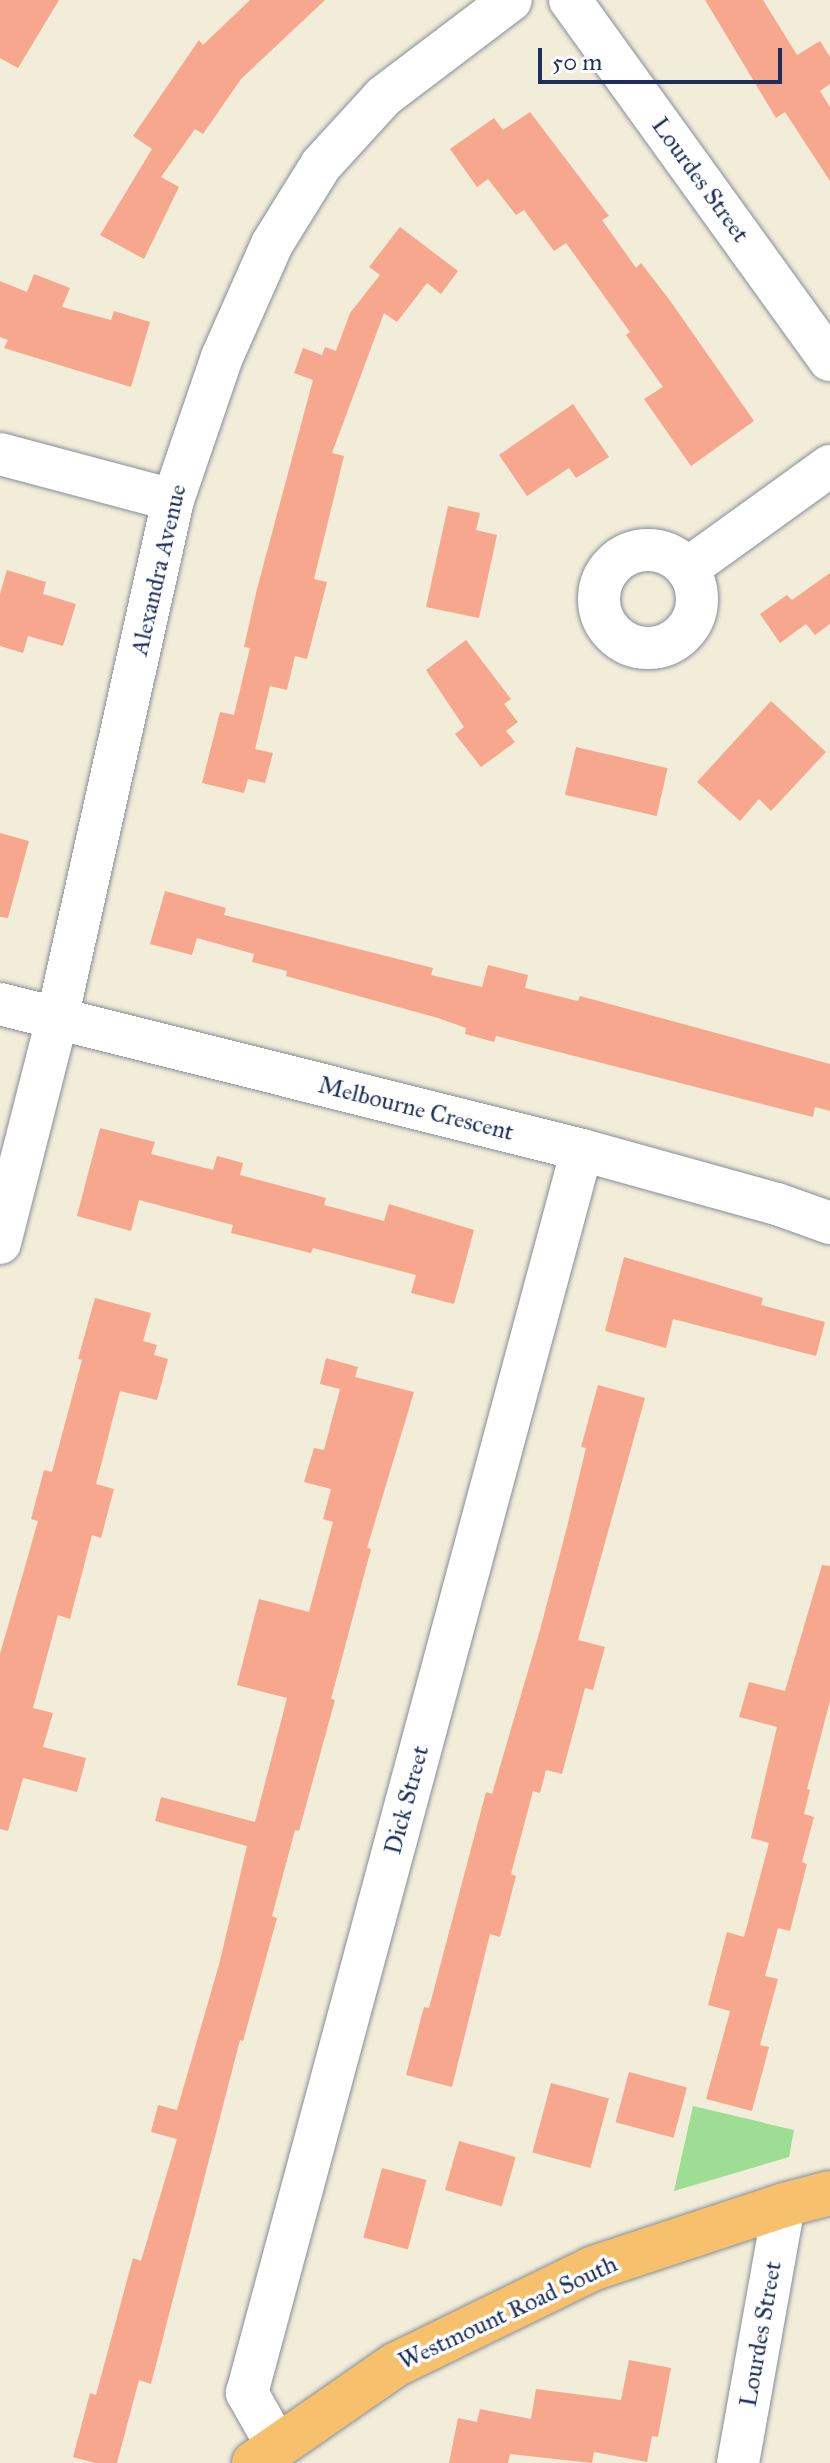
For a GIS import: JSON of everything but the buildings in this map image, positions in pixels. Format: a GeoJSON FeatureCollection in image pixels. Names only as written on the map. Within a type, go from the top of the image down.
{"type":"FeatureCollection","features":[{"type":"Feature","properties":{"kind":"main road","name":"Westmount Road South"},"geometry":{"type":"LineString","coordinates":[[265,2454],[395,2365],[594,2268],[829,2187]]}},
{"type":"Feature","properties":{"kind":"street","name":"Alexandra Avenue"},"geometry":{"type":"LineString","coordinates":[[0,1243],[57,1019],[173,500],[222,357],[272,244],[321,165],[384,96],[511,0]]}},
{"type":"Feature","properties":{"kind":"street","name":"Lourdes Street"},"geometry":{"type":"LineString","coordinates":[[570,0],[830,360]]}},
{"type":"Feature","properties":{"kind":"street"},"geometry":{"type":"LineString","coordinates":[[0,454],[173,500]]}},
{"type":"Feature","properties":{"kind":"street"},"geometry":{"type":"LineString","coordinates":[[687,569],[830,466]]}},
{"type":"Feature","properties":{"kind":"street","name":"Melbourne Crescent"},"geometry":{"type":"LineString","coordinates":[[0,1004],[582,1150],[777,1204],[830,1223]]}},
{"type":"Feature","properties":{"kind":"street","name":"Dick Street"},"geometry":{"type":"LineString","coordinates":[[265,2454],[247,2393],[582,1150]]}},
{"type":"Feature","properties":{"kind":"street","name":"Lourdes Street"},"geometry":{"type":"LineString","coordinates":[[738,2463],[784,2205]]}},
{"type":"Feature","properties":{"kind":"green space"},"geometry":{"type":"Polygon","coordinates":[[[693,2106],[794,2130],[789,2157],[674,2191],[693,2106]]]}}]}
